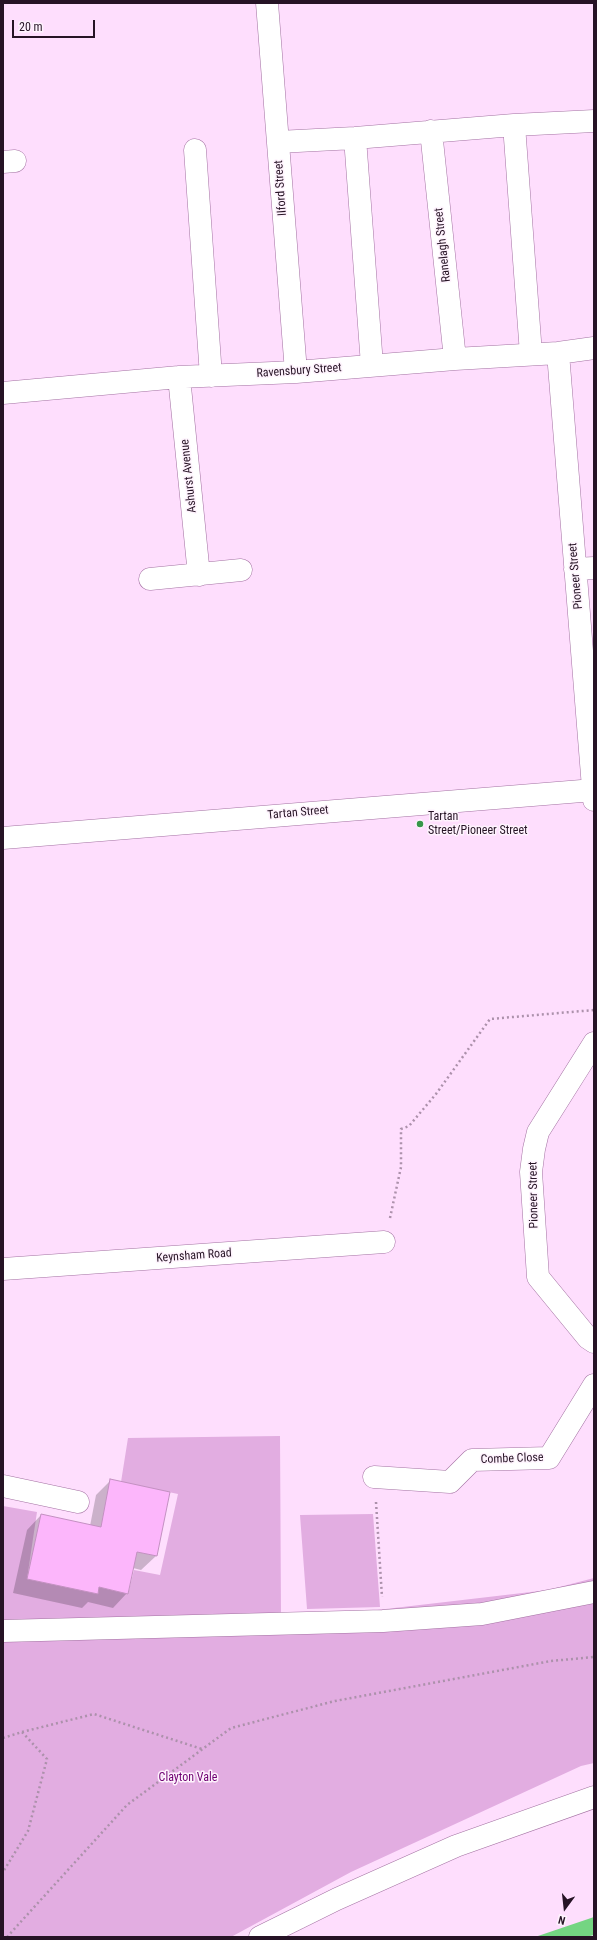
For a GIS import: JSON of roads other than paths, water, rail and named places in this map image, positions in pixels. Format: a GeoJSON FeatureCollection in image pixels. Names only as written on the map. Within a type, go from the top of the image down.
{"type":"FeatureCollection","features":[{"type":"Feature","properties":{"kind":"street","name":"Ilford Street"},"geometry":{"type":"LineString","coordinates":[[266,3],[296,372]]}},
{"type":"Feature","properties":{"kind":"street"},"geometry":{"type":"LineString","coordinates":[[278,142],[355,138],[514,125],[594,121]]}},
{"type":"Feature","properties":{"kind":"street"},"geometry":{"type":"LineString","coordinates":[[514,125],[531,354]]}},
{"type":"Feature","properties":{"kind":"street","name":"Ranelagh Street"},"geometry":{"type":"LineString","coordinates":[[432,131],[455,359]]}},
{"type":"Feature","properties":{"kind":"street"},"geometry":{"type":"LineString","coordinates":[[355,138],[372,365]]}},
{"type":"Feature","properties":{"kind":"street"},"geometry":{"type":"LineString","coordinates":[[195,150],[211,376]]}},
{"type":"Feature","properties":{"kind":"street","name":"Ravensbury Street"},"geometry":{"type":"LineString","coordinates":[[3,393],[179,377],[296,372],[372,365],[558,353],[594,348]]}},
{"type":"Feature","properties":{"kind":"street","name":"Pioneer Street"},"geometry":{"type":"LineString","coordinates":[[558,353],[585,568],[594,793]]}},
{"type":"Feature","properties":{"kind":"street","name":"Ashurst Avenue"},"geometry":{"type":"LineString","coordinates":[[179,377],[198,575]]}},
{"type":"Feature","properties":{"kind":"street"},"geometry":{"type":"LineString","coordinates":[[150,579],[242,570]]}},
{"type":"Feature","properties":{"kind":"street","name":"Tartan Street"},"geometry":{"type":"LineString","coordinates":[[3,838],[594,793]]}},
{"type":"Feature","properties":{"kind":"street","name":"Pioneer Street"},"geometry":{"type":"LineString","coordinates":[[594,1044],[538,1132],[531,1172],[538,1277],[588,1338],[594,1342]]}},
{"type":"Feature","properties":{"kind":"street","name":"Keynsham Road"},"geometry":{"type":"LineString","coordinates":[[3,1269],[384,1242]]}},
{"type":"Feature","properties":{"kind":"street","name":"Combe Close"},"geometry":{"type":"LineString","coordinates":[[374,1476],[450,1482],[472,1460],[549,1458],[594,1385]]}},
{"type":"Feature","properties":{"kind":"street"},"geometry":{"type":"LineString","coordinates":[[3,1486],[78,1502]]}},
{"type":"Feature","properties":{"kind":"street"},"geometry":{"type":"LineString","coordinates":[[3,1632],[383,1621],[482,1614],[594,1592]]}},
{"type":"Feature","properties":{"kind":"street"},"geometry":{"type":"LineString","coordinates":[[260,1937],[337,1899],[456,1846],[594,1797]]}},
{"type":"Feature","properties":{"kind":"place","name":"Tartan Street/Pioneer Street"},"geometry":{"type":"Point","coordinates":[420,824]}},
{"type":"Feature","properties":{"kind":"park label","name":"Clayton Vale"},"geometry":{"type":"Point","coordinates":[188,1778]}}]}
